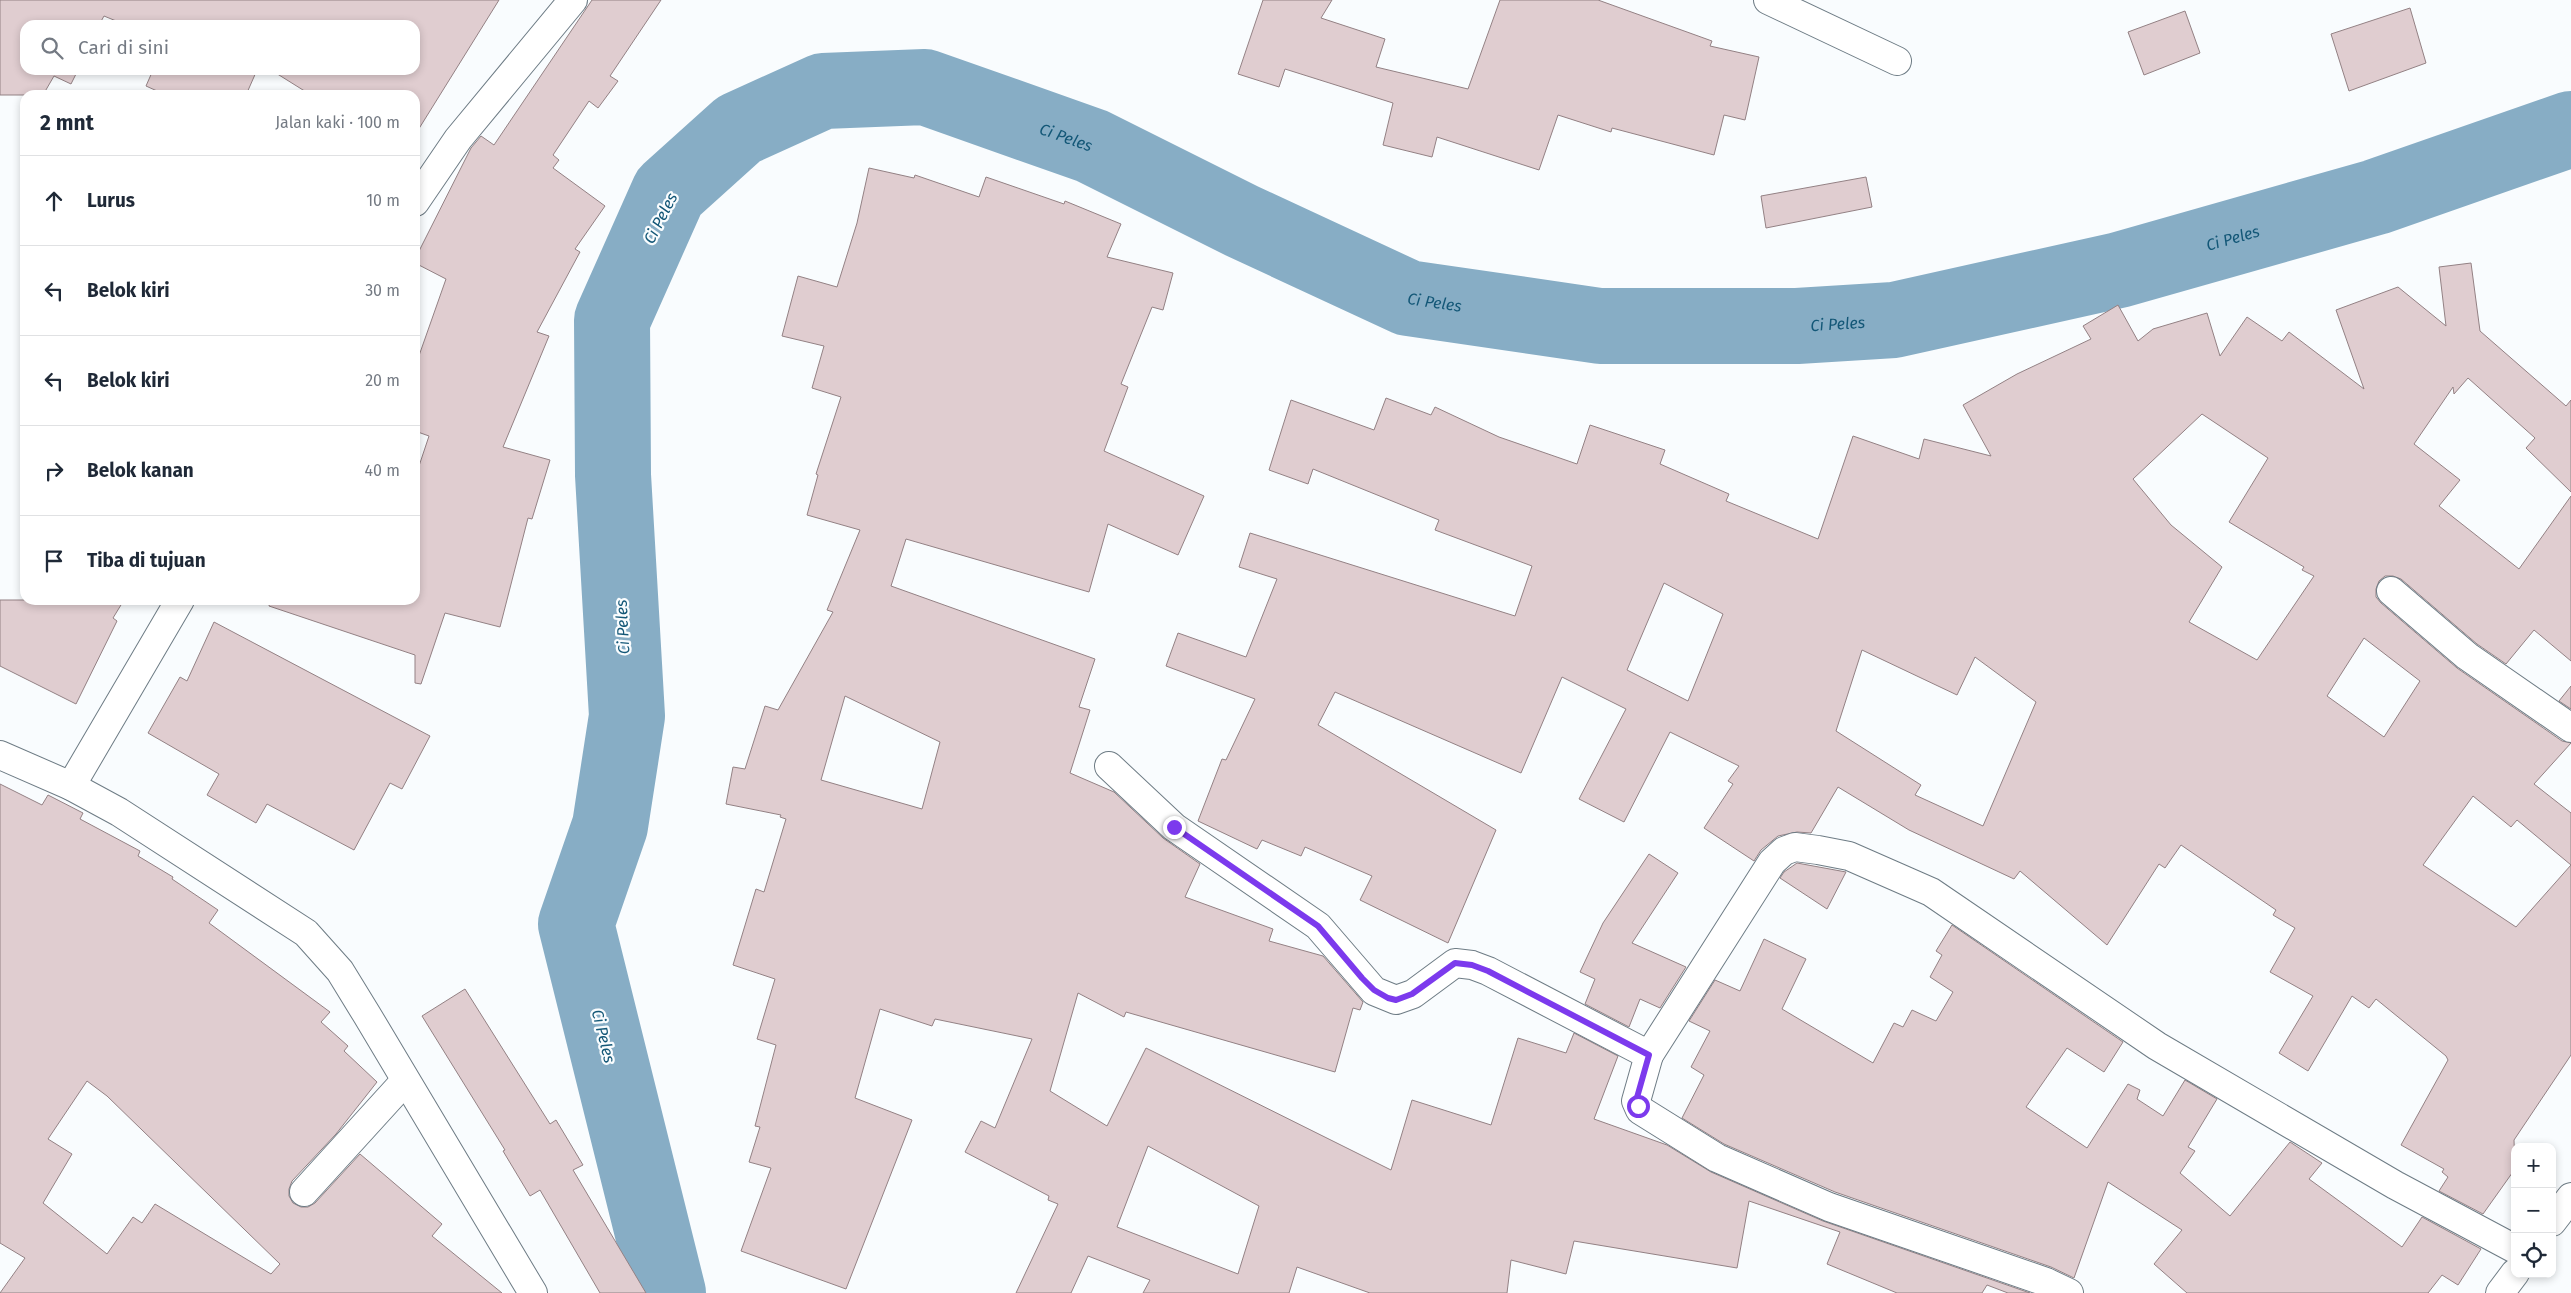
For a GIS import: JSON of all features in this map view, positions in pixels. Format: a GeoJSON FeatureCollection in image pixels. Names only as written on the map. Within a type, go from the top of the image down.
{"type":"FeatureCollection","features":[{"type":"Feature","properties":{"kind":"street"},"geometry":{"type":"LineString","coordinates":[[420,195],[458,139],[573,0]]}},
{"type":"Feature","properties":{"kind":"street"},"geometry":{"type":"LineString","coordinates":[[1768,0],[1897,61]]}},
{"type":"Feature","properties":{"kind":"street"},"geometry":{"type":"LineString","coordinates":[[2391,591],[2468,656],[2571,728]]}},
{"type":"Feature","properties":{"kind":"street"},"geometry":{"type":"LineString","coordinates":[[71,786],[177,605]]}},
{"type":"Feature","properties":{"kind":"street"},"geometry":{"type":"LineString","coordinates":[[0,755],[71,786],[119,812],[306,933],[340,971],[533,1293]]}},
{"type":"Feature","properties":{"kind":"street"},"geometry":{"type":"LineString","coordinates":[[1109,766],[1174,827],[1318,926],[1374,990],[1396,1000],[1404,998],[1455,963],[1472,965],[1488,971],[1649,1055]]}},
{"type":"Feature","properties":{"kind":"street"},"geometry":{"type":"LineString","coordinates":[[2069,1293],[2046,1282],[1829,1207],[1717,1158],[1640,1110],[1636,1101],[1649,1055],[1772,862],[1784,851],[1795,847],[1848,856],[1931,892],[2157,1046],[2396,1186],[2511,1247]]}},
{"type":"Feature","properties":{"kind":"street"},"geometry":{"type":"LineString","coordinates":[[304,1192],[405,1081]]}},
{"type":"Feature","properties":{"kind":"street"},"geometry":{"type":"LineString","coordinates":[[2556,1217],[2571,1197]]}},
{"type":"Feature","properties":{"kind":"street"},"geometry":{"type":"LineString","coordinates":[[2500,1293],[2511,1278]]}},
{"type":"Feature","properties":{"kind":"building"},"geometry":{"type":"Polygon","coordinates":[[[0,0],[499,0],[420,127],[420,90],[303,90],[279,75],[420,75],[420,20],[114,20],[104,16],[102,20],[20,20],[20,75],[76,75],[71,84],[54,76],[46,90],[20,90],[20,95],[0,95],[0,0]]]}},
{"type":"Feature","properties":{"kind":"building"},"geometry":{"type":"Polygon","coordinates":[[[592,0],[661,0],[610,76],[618,81],[598,108],[589,101],[553,155],[559,160],[553,168],[605,206],[575,249],[580,252],[537,332],[549,336],[503,447],[550,460],[532,519],[528,518],[500,627],[445,613],[421,684],[415,683],[415,655],[269,606],[420,605],[420,463],[429,436],[420,433],[420,353],[446,279],[420,266],[420,249],[471,148],[481,136],[494,145],[592,0]]]}},
{"type":"Feature","properties":{"kind":"building"},"geometry":{"type":"Polygon","coordinates":[[[1263,0],[1332,0],[1321,18],[1385,39],[1376,67],[1468,89],[1500,0],[1598,0],[1712,41],[1710,46],[1759,57],[1745,120],[1724,115],[1714,155],[1612,128],[1611,132],[1558,115],[1539,170],[1437,137],[1432,157],[1383,145],[1393,103],[1285,69],[1279,87],[1238,74],[1263,0]]]}},
{"type":"Feature","properties":{"kind":"building"},"geometry":{"type":"Polygon","coordinates":[[[2410,8],[2426,63],[2349,91],[2331,34],[2410,8]]]}},
{"type":"Feature","properties":{"kind":"building"},"geometry":{"type":"Polygon","coordinates":[[[2185,11],[2200,53],[2144,75],[2128,32],[2185,11]]]}},
{"type":"Feature","properties":{"kind":"building"},"geometry":{"type":"Polygon","coordinates":[[[151,75],[255,75],[248,90],[155,90],[146,86],[151,75]]]}},
{"type":"Feature","properties":{"kind":"building"},"geometry":{"type":"Polygon","coordinates":[[[869,168],[914,178],[915,175],[979,197],[986,177],[1064,204],[1065,201],[1121,224],[1107,257],[1173,273],[1163,310],[1152,307],[1121,384],[1128,387],[1104,451],[1204,496],[1178,555],[1108,524],[1089,592],[906,539],[891,586],[1095,659],[1079,707],[1090,710],[1070,773],[1114,792],[1163,838],[1200,864],[1185,897],[1273,929],[1269,941],[1323,956],[1363,1002],[1360,1010],[1353,1008],[1335,1072],[1126,1012],[1124,1017],[1078,993],[1050,1091],[1107,1126],[1146,1048],[1391,1170],[1412,1100],[1491,1125],[1518,1038],[1566,1053],[1574,1033],[1618,1056],[1594,1119],[1667,1145],[1711,1172],[1823,1221],[2030,1293],[2008,1293],[1987,1285],[1982,1293],[1897,1293],[1827,1264],[1840,1232],[1749,1201],[1737,1268],[1574,1241],[1566,1274],[1511,1260],[1507,1293],[1370,1293],[1297,1267],[1289,1293],[1143,1293],[1150,1280],[1088,1256],[1071,1293],[1016,1293],[1058,1204],[1048,1200],[1049,1196],[965,1152],[981,1121],[995,1128],[1032,1039],[935,1019],[932,1026],[880,1009],[855,1098],[912,1120],[846,1289],[741,1251],[771,1168],[749,1162],[760,1127],[755,1126],[776,1045],[757,1039],[775,979],[733,965],[756,889],[764,892],[786,819],[780,817],[781,815],[726,804],[733,767],[745,769],[765,706],[778,710],[833,612],[827,610],[860,530],[807,515],[818,475],[816,474],[841,397],[812,388],[824,346],[782,336],[798,276],[837,287],[857,223],[869,168]],[[845,696],[821,780],[922,809],[940,742],[845,696]],[[1148,1146],[1117,1227],[1238,1274],[1259,1206],[1148,1146]]]}},
{"type":"Feature","properties":{"kind":"building"},"geometry":{"type":"Polygon","coordinates":[[[1866,177],[1872,207],[1766,228],[1761,196],[1866,177]]]}},
{"type":"Feature","properties":{"kind":"building"},"geometry":{"type":"Polygon","coordinates":[[[2471,263],[2480,331],[2566,406],[2571,400],[2571,492],[2526,448],[2535,438],[2468,378],[2454,394],[2453,387],[2414,444],[2460,480],[2439,506],[2519,569],[2571,496],[2571,661],[2534,630],[2506,664],[2477,644],[2401,579],[2385,576],[2379,581],[2376,589],[2376,597],[2381,603],[2457,668],[2562,741],[2571,743],[2534,784],[2571,813],[2571,865],[2571,1055],[2514,1140],[2514,1143],[2511,1143],[2511,1175],[2483,1214],[2439,1191],[2448,1177],[2442,1172],[2444,1169],[2401,1145],[2448,1060],[2446,1056],[2376,999],[2369,1008],[2352,996],[2308,1071],[2279,1053],[2313,996],[2270,972],[2295,928],[2273,915],[2276,910],[2181,845],[2165,868],[2159,864],[2107,945],[2020,871],[2014,879],[1909,830],[1838,787],[1811,833],[1797,832],[1778,836],[1761,850],[1754,861],[1704,828],[1733,784],[1728,781],[1739,766],[1670,732],[1624,822],[1579,799],[1626,709],[1562,677],[1521,773],[1335,692],[1318,725],[1496,830],[1448,943],[1360,900],[1372,876],[1305,847],[1301,856],[1262,840],[1257,849],[1198,821],[1222,759],[1226,760],[1255,699],[1166,666],[1178,633],[1246,657],[1277,579],[1239,567],[1250,533],[1515,616],[1532,566],[1435,530],[1439,520],[1313,469],[1308,484],[1269,470],[1291,400],[1374,430],[1386,398],[1431,415],[1435,407],[1499,437],[1577,464],[1590,425],[1665,450],[1660,464],[1729,494],[1726,501],[1818,539],[1853,436],[1919,459],[1924,439],[1991,456],[1963,405],[2017,374],[2091,339],[2083,326],[2118,305],[2138,341],[2153,329],[2207,313],[2220,356],[2247,317],[2282,341],[2289,332],[2364,389],[2336,310],[2398,287],[2446,326],[2439,267],[2471,263]],[[2202,414],[2133,479],[2171,525],[2222,567],[2189,622],[2257,660],[2314,576],[2302,570],[2304,567],[2229,522],[2268,458],[2202,414]],[[1664,583],[1627,670],[1688,701],[1723,614],[1664,583]],[[2364,638],[2327,696],[2384,737],[2420,681],[2364,638]],[[1862,650],[1836,731],[1921,785],[1915,795],[1983,826],[2036,702],[1975,657],[1957,695],[1862,650]],[[2473,796],[2423,865],[2516,927],[2571,865],[2517,820],[2511,827],[2473,796]]]}},
{"type":"Feature","properties":{"kind":"building"},"geometry":{"type":"Polygon","coordinates":[[[0,600],[20,600],[20,605],[121,605],[113,618],[117,621],[76,704],[0,666],[0,600]]]}},
{"type":"Feature","properties":{"kind":"building"},"geometry":{"type":"Polygon","coordinates":[[[214,622],[430,736],[402,789],[390,783],[354,850],[267,804],[256,823],[207,795],[219,774],[148,733],[180,677],[187,681],[214,622]]]}},
{"type":"Feature","properties":{"kind":"building"},"geometry":{"type":"Polygon","coordinates":[[[2571,686],[2571,709],[2559,701],[2571,686]]]}},
{"type":"Feature","properties":{"kind":"building"},"geometry":{"type":"Polygon","coordinates":[[[0,784],[42,805],[48,795],[83,813],[80,819],[140,851],[138,856],[173,877],[172,879],[218,910],[209,923],[330,1012],[321,1022],[348,1046],[344,1051],[377,1082],[336,1134],[292,1181],[289,1196],[293,1203],[301,1207],[308,1207],[315,1203],[360,1154],[442,1224],[432,1236],[502,1293],[0,1293],[25,1258],[0,1243],[0,784]],[[87,1081],[48,1139],[72,1154],[43,1203],[107,1254],[133,1217],[142,1223],[155,1204],[271,1274],[280,1264],[107,1096],[87,1081]]]}},
{"type":"Feature","properties":{"kind":"building"},"geometry":{"type":"Polygon","coordinates":[[[1649,854],[1678,873],[1632,943],[1686,967],[1660,1008],[1640,999],[1629,1027],[1585,1004],[1595,979],[1580,972],[1603,923],[1649,854]]]}},
{"type":"Feature","properties":{"kind":"building"},"geometry":{"type":"Polygon","coordinates":[[[1797,863],[1846,872],[1827,909],[1780,878],[1784,872],[1797,863]]]}},
{"type":"Feature","properties":{"kind":"building"},"geometry":{"type":"Polygon","coordinates":[[[1952,925],[2123,1042],[2104,1072],[2067,1048],[2026,1107],[2087,1148],[2128,1084],[2140,1090],[2137,1099],[2163,1116],[2185,1080],[2217,1099],[2188,1147],[2195,1151],[2180,1173],[2230,1216],[2290,1142],[2322,1163],[2309,1179],[2402,1247],[2422,1217],[2481,1249],[2458,1285],[2442,1275],[2428,1293],[2187,1293],[2154,1264],[2182,1230],[2108,1182],[2074,1278],[2051,1267],[1835,1192],[1724,1144],[1682,1118],[1704,1075],[1691,1067],[1710,1031],[1689,1021],[1715,980],[1740,991],[1764,939],[1806,959],[1782,1009],[1873,1063],[1894,1023],[1903,1027],[1912,1010],[1936,1021],[1953,992],[1930,977],[1942,955],[1936,951],[1952,925]]]}},
{"type":"Feature","properties":{"kind":"building"},"geometry":{"type":"Polygon","coordinates":[[[465,989],[550,1124],[556,1120],[583,1165],[573,1170],[646,1293],[600,1293],[540,1190],[530,1196],[503,1151],[505,1150],[422,1016],[465,989]]]}},
{"type":"Feature","properties":{"kind":"waterway","name":"Ci Peles"},"geometry":{"type":"LineString","coordinates":[[668,1293],[576,924],[610,826],[627,716],[613,475],[612,320],[669,192],[739,129],[823,91],[925,87],[1092,146],[1242,221],[1408,298],[1600,326],[1797,326],[1894,320],[2119,270],[2376,197],[2571,129]]}},
{"type":"Feature","properties":{"kind":"route"},"geometry":{"type":"LineString","coordinates":[[1174,827],[1318,926],[1362,978],[1374,990],[1388,998],[1396,1000],[1412,994],[1455,963],[1472,965],[1488,971],[1649,1055],[1636,1101],[1638,1106]]}}]}
